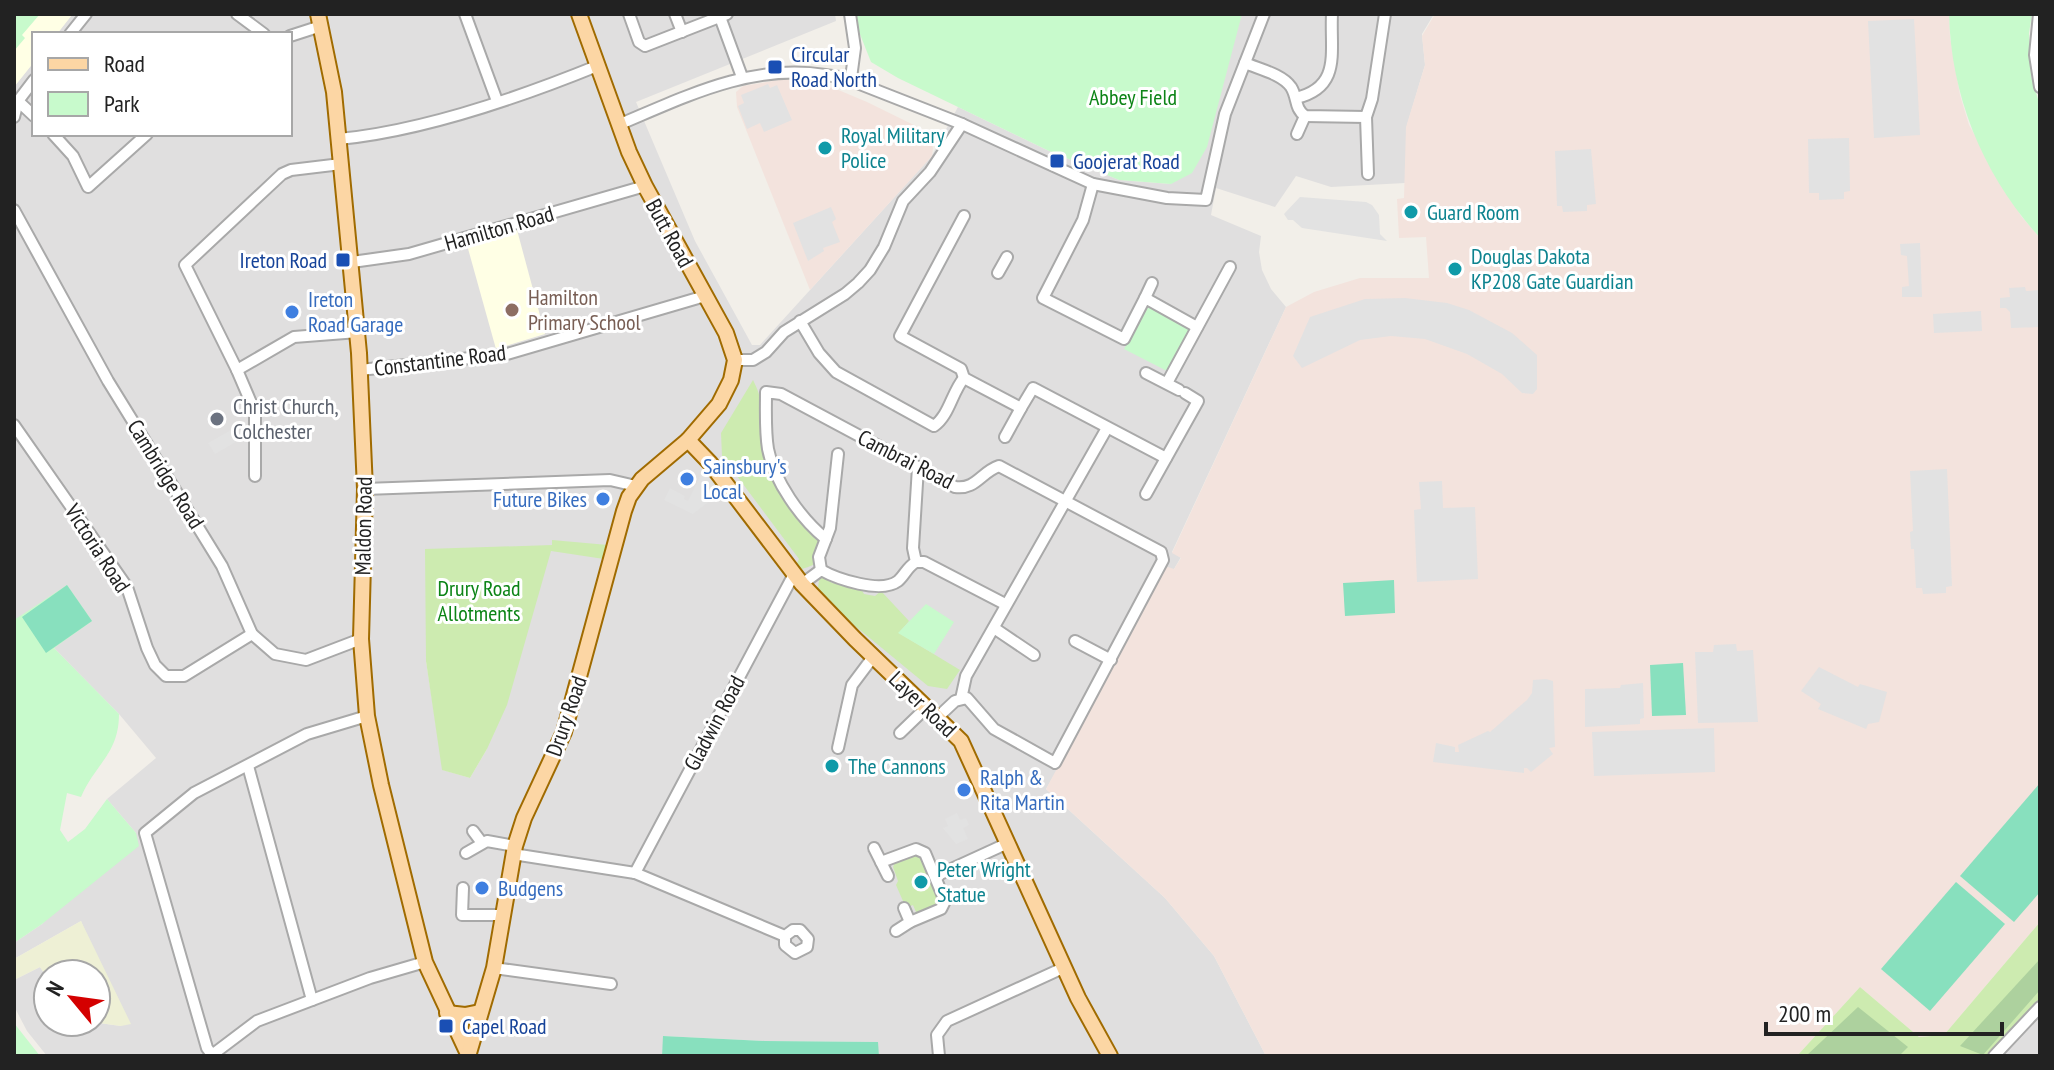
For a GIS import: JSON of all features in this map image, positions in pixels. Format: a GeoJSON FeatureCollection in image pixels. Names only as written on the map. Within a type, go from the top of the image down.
{"type":"FeatureCollection","features":[{"type":"Feature","properties":{"kind":"main road","name":"Butt Road"},"geometry":{"type":"LineString","coordinates":[[579,14],[618,125],[645,186],[726,333],[735,360]]}},
{"type":"Feature","properties":{"kind":"main road","name":"Maldon Road"},"geometry":{"type":"LineString","coordinates":[[320,20],[334,92],[358,332],[365,489],[361,639],[367,716],[425,962],[469,1055]]}},
{"type":"Feature","properties":{"kind":"main road"},"geometry":{"type":"LineString","coordinates":[[688,440],[719,404],[731,380],[735,360]]}},
{"type":"Feature","properties":{"kind":"main road","name":"Drury Road"},"geometry":{"type":"LineString","coordinates":[[469,1055],[494,968],[514,850],[524,818],[564,732],[624,511],[636,486],[688,440]]}},
{"type":"Feature","properties":{"kind":"main road","name":"Layer Road"},"geometry":{"type":"LineString","coordinates":[[688,440],[710,463],[798,579],[873,657],[961,741],[1063,968],[1110,1056]]}},
{"type":"Feature","properties":{"kind":"main road"},"geometry":{"type":"LineString","coordinates":[[447,1013],[465,1015],[480,1012]]}},
{"type":"Feature","properties":{"kind":"street"},"geometry":{"type":"LineString","coordinates":[[72,32],[86,14]]}},
{"type":"Feature","properties":{"kind":"street"},"geometry":{"type":"LineString","coordinates":[[237,14],[258,32]]}},
{"type":"Feature","properties":{"kind":"street"},"geometry":{"type":"LineString","coordinates":[[465,14],[497,101]]}},
{"type":"Feature","properties":{"kind":"street"},"geometry":{"type":"LineString","coordinates":[[629,14],[639,42],[645,46],[724,16],[742,77]]}},
{"type":"Feature","properties":{"kind":"street"},"geometry":{"type":"LineString","coordinates":[[675,14],[682,32]]}},
{"type":"Feature","properties":{"kind":"street"},"geometry":{"type":"LineString","coordinates":[[850,14],[855,48],[851,78]]}},
{"type":"Feature","properties":{"kind":"street"},"geometry":{"type":"LineString","coordinates":[[618,125],[742,77],[792,71],[851,78],[1093,184],[1167,198],[1206,200],[1218,139],[1264,14]]}},
{"type":"Feature","properties":{"kind":"street"},"geometry":{"type":"LineString","coordinates":[[1296,98],[1313,93],[1324,83],[1333,48],[1332,14]]}},
{"type":"Feature","properties":{"kind":"street"},"geometry":{"type":"LineString","coordinates":[[1368,174],[1371,139],[1366,117],[1372,99],[1385,14]]}},
{"type":"Feature","properties":{"kind":"street"},"geometry":{"type":"LineString","coordinates":[[2039,14],[2035,55],[2040,87]]}},
{"type":"Feature","properties":{"kind":"street"},"geometry":{"type":"LineString","coordinates":[[292,35],[320,20]]}},
{"type":"Feature","properties":{"kind":"street"},"geometry":{"type":"LineString","coordinates":[[1245,63],[1283,79],[1296,98],[1299,112],[1305,116],[1366,117]]}},
{"type":"Feature","properties":{"kind":"street"},"geometry":{"type":"LineString","coordinates":[[339,139],[406,128],[547,87],[597,66]]}},
{"type":"Feature","properties":{"kind":"street"},"geometry":{"type":"LineString","coordinates":[[14,117],[18,101],[32,83]]}},
{"type":"Feature","properties":{"kind":"street"},"geometry":{"type":"LineString","coordinates":[[18,101],[32,114]]}},
{"type":"Feature","properties":{"kind":"street"},"geometry":{"type":"LineString","coordinates":[[1297,134],[1305,116]]}},
{"type":"Feature","properties":{"kind":"street"},"geometry":{"type":"LineString","coordinates":[[735,360],[753,360],[766,352],[784,332],[845,294],[870,270],[884,247],[903,201],[930,172],[962,124]]}},
{"type":"Feature","properties":{"kind":"street"},"geometry":{"type":"LineString","coordinates":[[55,136],[73,156],[88,187],[145,136]]}},
{"type":"Feature","properties":{"kind":"street"},"geometry":{"type":"LineString","coordinates":[[255,476],[255,412],[185,265],[282,174],[291,170],[341,164]]}},
{"type":"Feature","properties":{"kind":"street"},"geometry":{"type":"LineString","coordinates":[[1093,184],[1083,220],[1043,298],[1124,339],[1152,283]]}},
{"type":"Feature","properties":{"kind":"street","name":"Hamilton Road"},"geometry":{"type":"LineString","coordinates":[[352,262],[409,254],[645,186]]}},
{"type":"Feature","properties":{"kind":"street","name":"Cambridge Road"},"geometry":{"type":"LineString","coordinates":[[14,210],[108,381],[222,566],[252,634]]}},
{"type":"Feature","properties":{"kind":"street"},"geometry":{"type":"LineString","coordinates":[[964,216],[900,336],[961,369],[964,378],[1021,408]]}},
{"type":"Feature","properties":{"kind":"street"},"geometry":{"type":"LineString","coordinates":[[998,273],[1007,257]]}},
{"type":"Feature","properties":{"kind":"street"},"geometry":{"type":"LineString","coordinates":[[1167,383],[1230,267]]}},
{"type":"Feature","properties":{"kind":"street","name":"Constantine Road"},"geometry":{"type":"LineString","coordinates":[[360,370],[507,354],[705,296]]}},
{"type":"Feature","properties":{"kind":"street"},"geometry":{"type":"LineString","coordinates":[[1145,298],[1197,327]]}},
{"type":"Feature","properties":{"kind":"street"},"geometry":{"type":"LineString","coordinates":[[800,321],[819,353],[836,372],[934,426],[941,421],[964,378]]}},
{"type":"Feature","properties":{"kind":"street"},"geometry":{"type":"LineString","coordinates":[[237,370],[294,337],[358,332]]}},
{"type":"Feature","properties":{"kind":"street"},"geometry":{"type":"LineString","coordinates":[[1146,373],[1198,401],[1146,494]]}},
{"type":"Feature","properties":{"kind":"street"},"geometry":{"type":"LineString","coordinates":[[1005,437],[1033,388],[1166,458]]}},
{"type":"Feature","properties":{"kind":"street","name":"Cambrai Road"},"geometry":{"type":"LineString","coordinates":[[826,539],[809,523],[775,470],[767,445],[766,392],[781,394],[955,487],[966,489],[988,469],[999,466],[1161,552],[1163,560],[1111,660]]}},
{"type":"Feature","properties":{"kind":"street","name":"Victoria Road"},"geometry":{"type":"LineString","coordinates":[[14,425],[127,587],[147,648],[160,671],[166,676],[184,676],[252,634]]}},
{"type":"Feature","properties":{"kind":"street"},"geometry":{"type":"LineString","coordinates":[[900,733],[963,694],[966,676],[1107,428]]}},
{"type":"Feature","properties":{"kind":"street"},"geometry":{"type":"LineString","coordinates":[[821,570],[819,557],[830,528],[838,454]]}},
{"type":"Feature","properties":{"kind":"street"},"geometry":{"type":"LineString","coordinates":[[916,562],[913,548],[918,467]]}},
{"type":"Feature","properties":{"kind":"street"},"geometry":{"type":"LineString","coordinates":[[365,489],[610,480],[636,486]]}},
{"type":"Feature","properties":{"kind":"street"},"geometry":{"type":"LineString","coordinates":[[821,570],[837,579],[885,586],[899,580],[909,565],[924,562],[1005,604]]}},
{"type":"Feature","properties":{"kind":"street"},"geometry":{"type":"LineString","coordinates":[[798,579],[821,570]]}},
{"type":"Feature","properties":{"kind":"street","name":"Gladwin Road"},"geometry":{"type":"LineString","coordinates":[[635,873],[798,579]]}},
{"type":"Feature","properties":{"kind":"street"},"geometry":{"type":"LineString","coordinates":[[994,628],[1034,655]]}},
{"type":"Feature","properties":{"kind":"street"},"geometry":{"type":"LineString","coordinates":[[252,634],[275,654],[298,661],[361,639]]}},
{"type":"Feature","properties":{"kind":"street"},"geometry":{"type":"LineString","coordinates":[[963,694],[994,729],[1055,763],[1111,660],[1075,641]]}},
{"type":"Feature","properties":{"kind":"street"},"geometry":{"type":"LineString","coordinates":[[838,748],[852,685],[873,657]]}},
{"type":"Feature","properties":{"kind":"street"},"geometry":{"type":"LineString","coordinates":[[367,716],[307,734],[194,793],[145,833],[207,1048],[212,1056],[257,1021],[370,978],[425,962]]}},
{"type":"Feature","properties":{"kind":"street"},"geometry":{"type":"LineString","coordinates":[[248,766],[312,1000]]}},
{"type":"Feature","properties":{"kind":"street"},"geometry":{"type":"LineString","coordinates":[[473,831],[482,843]]}},
{"type":"Feature","properties":{"kind":"street"},"geometry":{"type":"LineString","coordinates":[[466,853],[487,841],[514,850],[635,873],[785,936]]}},
{"type":"Feature","properties":{"kind":"street"},"geometry":{"type":"LineString","coordinates":[[936,876],[1008,843]]}},
{"type":"Feature","properties":{"kind":"street"},"geometry":{"type":"LineString","coordinates":[[874,848],[888,876]]}},
{"type":"Feature","properties":{"kind":"street"},"geometry":{"type":"LineString","coordinates":[[881,862],[916,849],[925,853],[945,901],[941,909],[896,931]]}},
{"type":"Feature","properties":{"kind":"street"},"geometry":{"type":"LineString","coordinates":[[463,888],[462,915],[502,915]]}},
{"type":"Feature","properties":{"kind":"street"},"geometry":{"type":"LineString","coordinates":[[904,908],[910,922]]}},
{"type":"Feature","properties":{"kind":"street"},"geometry":{"type":"LineString","coordinates":[[494,968],[611,984]]}},
{"type":"Feature","properties":{"kind":"street"},"geometry":{"type":"LineString","coordinates":[[939,1056],[937,1035],[947,1021],[1063,968]]}},
{"type":"Feature","properties":{"kind":"street"},"geometry":{"type":"LineString","coordinates":[[1994,1056],[2040,1007]]}},
{"type":"Feature","properties":{"kind":"shaded area"},"geometry":{"type":"Polygon","coordinates":[[[14,14],[72,15],[59,32],[32,32],[32,64],[14,87],[14,14]]]}},
{"type":"Feature","properties":{"kind":"shaded area"},"geometry":{"type":"Polygon","coordinates":[[[72,14],[835,14],[836,21],[636,102],[695,241],[752,345],[760,345],[931,157],[958,107],[1047,150],[1119,180],[1171,184],[1242,14],[1434,14],[1422,34],[1425,65],[1407,125],[1405,183],[1331,187],[1296,176],[1275,207],[1216,188],[1211,215],[1261,236],[1259,252],[1262,270],[1271,289],[1286,307],[1172,552],[1181,557],[1046,789],[1165,898],[1214,956],[1266,1056],[879,1056],[877,1042],[664,1036],[662,1056],[47,1056],[33,1038],[112,1038],[112,1025],[121,1026],[112,1002],[112,958],[95,958],[81,921],[14,959],[14,943],[42,924],[136,833],[107,799],[156,758],[119,714],[54,648],[22,617],[14,620],[14,87],[32,64],[32,136],[292,136],[292,32],[58,32],[72,14]],[[426,661],[443,770],[470,778],[487,749],[426,661]]]}},
{"type":"Feature","properties":{"kind":"shaded area"},"geometry":{"type":"Polygon","coordinates":[[[1435,14],[1949,14],[1960,95],[1969,125],[2021,216],[2040,238],[2040,922],[1944,1035],[1919,1037],[1860,987],[1797,1056],[1266,1056],[1214,956],[1165,898],[1046,789],[1164,569],[1174,569],[1181,558],[1172,553],[1286,307],[1314,292],[1360,278],[1429,278],[1426,237],[1399,238],[1397,199],[1404,198],[1406,127],[1425,65],[1422,36],[1435,14]]]}},
{"type":"Feature","properties":{"kind":"shaded area"},"geometry":{"type":"Polygon","coordinates":[[[1914,19],[1920,135],[1874,138],[1868,21],[1914,19]]]}},
{"type":"Feature","properties":{"kind":"shaded area"},"geometry":{"type":"Polygon","coordinates":[[[785,79],[829,86],[867,102],[922,129],[929,136],[933,148],[932,156],[810,290],[737,107],[736,92],[743,86],[785,79]]]}},
{"type":"Feature","properties":{"kind":"shaded area"},"geometry":{"type":"Polygon","coordinates":[[[768,84],[770,88],[777,85],[792,120],[764,132],[760,123],[747,129],[738,106],[744,103],[741,95],[768,84]]]}},
{"type":"Feature","properties":{"kind":"shaded area"},"geometry":{"type":"Polygon","coordinates":[[[1849,138],[1850,191],[1844,192],[1844,199],[1819,200],[1819,193],[1809,193],[1808,139],[1849,138]]]}},
{"type":"Feature","properties":{"kind":"shaded area"},"geometry":{"type":"Polygon","coordinates":[[[1591,149],[1596,204],[1587,205],[1587,211],[1563,212],[1562,206],[1557,206],[1555,151],[1591,149]]]}},
{"type":"Feature","properties":{"kind":"shaded area"},"geometry":{"type":"Polygon","coordinates":[[[1300,197],[1372,205],[1379,215],[1380,234],[1387,241],[1302,228],[1284,214],[1300,197]]]}},
{"type":"Feature","properties":{"kind":"shaded area"},"geometry":{"type":"Polygon","coordinates":[[[831,207],[836,219],[832,222],[840,242],[823,248],[824,251],[808,261],[793,223],[831,207]]]}},
{"type":"Feature","properties":{"kind":"shaded area","name":"Hamilton Primary School"},"geometry":{"type":"Polygon","coordinates":[[[517,230],[545,334],[496,349],[467,245],[517,230]]]}},
{"type":"Feature","properties":{"kind":"shaded area"},"geometry":{"type":"Polygon","coordinates":[[[1920,243],[1922,297],[1902,297],[1902,287],[1909,286],[1907,256],[1901,255],[1900,244],[1920,243]]]}},
{"type":"Feature","properties":{"kind":"shaded area"},"geometry":{"type":"Polygon","coordinates":[[[2025,287],[2026,291],[2040,290],[2040,327],[2011,328],[2010,312],[2000,308],[2000,298],[2010,297],[2009,288],[2025,287]]]}},
{"type":"Feature","properties":{"kind":"shaded area"},"geometry":{"type":"Polygon","coordinates":[[[1405,298],[1447,303],[1469,310],[1512,333],[1537,355],[1537,389],[1533,394],[1522,393],[1502,374],[1467,354],[1425,339],[1391,336],[1360,340],[1302,368],[1293,356],[1310,317],[1365,299],[1405,298]]]}},
{"type":"Feature","properties":{"kind":"shaded area"},"geometry":{"type":"Polygon","coordinates":[[[1981,311],[1982,331],[1934,333],[1933,314],[1981,311]]]}},
{"type":"Feature","properties":{"kind":"shaded area"},"geometry":{"type":"Polygon","coordinates":[[[247,421],[246,436],[215,454],[208,443],[247,421]]]}},
{"type":"Feature","properties":{"kind":"shaded area"},"geometry":{"type":"Polygon","coordinates":[[[1947,469],[1952,586],[1946,587],[1946,593],[1923,594],[1922,588],[1916,588],[1914,549],[1911,549],[1910,471],[1947,469]]]}},
{"type":"Feature","properties":{"kind":"shaded area"},"geometry":{"type":"Polygon","coordinates":[[[703,470],[720,493],[693,514],[664,500],[670,488],[688,501],[703,470]]]}},
{"type":"Feature","properties":{"kind":"shaded area"},"geometry":{"type":"Polygon","coordinates":[[[1442,481],[1443,508],[1475,507],[1478,579],[1417,582],[1414,510],[1421,509],[1419,482],[1442,481]]]}},
{"type":"Feature","properties":{"kind":"shaded area"},"geometry":{"type":"Polygon","coordinates":[[[1736,644],[1737,651],[1753,650],[1758,722],[1698,723],[1695,652],[1713,652],[1714,645],[1736,644]]]}},
{"type":"Feature","properties":{"kind":"shaded area"},"geometry":{"type":"Polygon","coordinates":[[[1819,667],[1858,687],[1860,684],[1887,692],[1879,722],[1868,724],[1866,729],[1818,709],[1821,704],[1801,691],[1819,667]]]}},
{"type":"Feature","properties":{"kind":"shaded area"},"geometry":{"type":"Polygon","coordinates":[[[1533,680],[1553,681],[1555,747],[1549,748],[1553,754],[1531,772],[1527,768],[1524,768],[1524,773],[1433,762],[1436,743],[1455,747],[1455,752],[1459,752],[1458,745],[1490,732],[1527,700],[1532,693],[1533,680]]]}},
{"type":"Feature","properties":{"kind":"shaded area"},"geometry":{"type":"Polygon","coordinates":[[[1643,683],[1644,718],[1640,719],[1640,724],[1585,727],[1585,689],[1620,688],[1621,685],[1643,683]]]}},
{"type":"Feature","properties":{"kind":"shaded area"},"geometry":{"type":"Polygon","coordinates":[[[1714,728],[1715,772],[1594,776],[1592,732],[1714,728]]]}},
{"type":"Feature","properties":{"kind":"shaded area"},"geometry":{"type":"Polygon","coordinates":[[[957,813],[960,820],[966,818],[969,825],[963,828],[968,839],[956,844],[943,828],[948,826],[945,819],[957,813]]]}},
{"type":"Feature","properties":{"kind":"shaded area"},"geometry":{"type":"Polygon","coordinates":[[[81,921],[99,958],[32,958],[32,971],[14,980],[14,959],[81,921]]]}},
{"type":"Feature","properties":{"kind":"shaded area"},"geometry":{"type":"Polygon","coordinates":[[[32,971],[32,1037],[14,1006],[14,980],[32,971]]]}},
{"type":"Feature","properties":{"kind":"shaded area"},"geometry":{"type":"Polygon","coordinates":[[[112,985],[131,1024],[112,1025],[112,985]]]}},
{"type":"Feature","properties":{"kind":"shaded area"},"geometry":{"type":"Polygon","coordinates":[[[2040,993],[2040,1056],[1985,1056],[2040,993]]]}},
{"type":"Feature","properties":{"kind":"green space"},"geometry":{"type":"Polygon","coordinates":[[[14,14],[40,14],[22,35],[25,38],[14,51],[14,14]]]}},
{"type":"Feature","properties":{"kind":"green space","name":"Abbey Field"},"geometry":{"type":"Polygon","coordinates":[[[852,14],[1242,14],[1207,147],[1192,173],[1171,184],[1119,180],[1047,150],[898,78],[871,62],[852,14]]]}},
{"type":"Feature","properties":{"kind":"green space"},"geometry":{"type":"Polygon","coordinates":[[[1949,14],[2032,14],[2029,33],[2031,76],[2040,106],[2040,238],[2002,189],[1974,134],[1956,76],[1949,14]]]}},
{"type":"Feature","properties":{"kind":"green space"},"geometry":{"type":"Polygon","coordinates":[[[1149,306],[1191,330],[1169,372],[1124,349],[1149,306]]]}},
{"type":"Feature","properties":{"kind":"green space"},"geometry":{"type":"Polygon","coordinates":[[[753,380],[762,406],[766,456],[819,542],[817,561],[802,569],[796,565],[799,559],[722,456],[721,433],[753,380]]]}},
{"type":"Feature","properties":{"kind":"green space","name":"Drury Road Allotments"},"geometry":{"type":"Polygon","coordinates":[[[552,540],[608,545],[604,559],[551,551],[507,705],[487,749],[470,778],[442,770],[426,661],[425,549],[552,545],[552,540]]]}},
{"type":"Feature","properties":{"kind":"green space"},"geometry":{"type":"Polygon","coordinates":[[[823,576],[832,583],[860,587],[864,594],[875,596],[881,591],[909,621],[899,633],[960,670],[947,689],[928,686],[854,625],[818,588],[823,576]]]}},
{"type":"Feature","properties":{"kind":"green space"},"geometry":{"type":"Polygon","coordinates":[[[1394,580],[1395,613],[1345,616],[1343,583],[1394,580]]]}},
{"type":"Feature","properties":{"kind":"green space"},"geometry":{"type":"Polygon","coordinates":[[[67,585],[92,621],[54,648],[119,714],[111,749],[81,797],[67,793],[60,830],[68,842],[85,829],[107,799],[136,833],[139,846],[14,943],[14,620],[67,585]]]}},
{"type":"Feature","properties":{"kind":"green space"},"geometry":{"type":"Polygon","coordinates":[[[67,585],[92,621],[46,653],[22,617],[67,585]]]}},
{"type":"Feature","properties":{"kind":"green space"},"geometry":{"type":"Polygon","coordinates":[[[926,604],[954,622],[934,654],[898,633],[926,604]]]}},
{"type":"Feature","properties":{"kind":"green space"},"geometry":{"type":"Polygon","coordinates":[[[1683,663],[1686,715],[1652,716],[1650,665],[1683,663]]]}},
{"type":"Feature","properties":{"kind":"green space"},"geometry":{"type":"Polygon","coordinates":[[[2040,783],[2040,892],[2014,922],[1960,876],[2040,783]]]}},
{"type":"Feature","properties":{"kind":"green space"},"geometry":{"type":"Polygon","coordinates":[[[917,853],[925,860],[923,863],[931,875],[920,876],[918,884],[923,886],[933,878],[937,899],[934,908],[920,914],[913,905],[906,908],[896,885],[898,881],[893,867],[895,862],[917,853]]]}},
{"type":"Feature","properties":{"kind":"green space"},"geometry":{"type":"Polygon","coordinates":[[[1956,882],[2005,924],[1930,1011],[1881,969],[1956,882]]]}},
{"type":"Feature","properties":{"kind":"green space"},"geometry":{"type":"Polygon","coordinates":[[[2040,922],[2040,1002],[1990,1056],[1797,1056],[1860,987],[1919,1037],[1944,1035],[2040,922]]]}},
{"type":"Feature","properties":{"kind":"green space"},"geometry":{"type":"Polygon","coordinates":[[[2040,959],[2040,990],[1983,1055],[1960,1046],[2040,959]]]}},
{"type":"Feature","properties":{"kind":"green space"},"geometry":{"type":"Polygon","coordinates":[[[1858,1007],[1908,1047],[1899,1056],[1806,1056],[1858,1007]]]}},
{"type":"Feature","properties":{"kind":"green space"},"geometry":{"type":"Polygon","coordinates":[[[14,1023],[40,1056],[14,1056],[14,1023]]]}},
{"type":"Feature","properties":{"kind":"green space"},"geometry":{"type":"Polygon","coordinates":[[[663,1036],[878,1042],[879,1056],[662,1056],[663,1036]]]}},
{"type":"Feature","properties":{"kind":"place","name":"Circular Road North"},"geometry":{"type":"Point","coordinates":[775,67]}},
{"type":"Feature","properties":{"kind":"place","name":"Royal Military Police"},"geometry":{"type":"Point","coordinates":[825,148]}},
{"type":"Feature","properties":{"kind":"place","name":"Goojerat Road"},"geometry":{"type":"Point","coordinates":[1057,161]}},
{"type":"Feature","properties":{"kind":"place","name":"Guard Room"},"geometry":{"type":"Point","coordinates":[1411,212]}},
{"type":"Feature","properties":{"kind":"place","name":"Ireton Road"},"geometry":{"type":"Point","coordinates":[343,260]}},
{"type":"Feature","properties":{"kind":"place","name":"Douglas Dakota KP208 Gate Guardian"},"geometry":{"type":"Point","coordinates":[1455,269]}},
{"type":"Feature","properties":{"kind":"place","name":"Hamilton Primary School"},"geometry":{"type":"Point","coordinates":[512,310]}},
{"type":"Feature","properties":{"kind":"place","name":"Ireton Road Garage"},"geometry":{"type":"Point","coordinates":[292,312]}},
{"type":"Feature","properties":{"kind":"place","name":"Christ Church, Colchester"},"geometry":{"type":"Point","coordinates":[217,419]}},
{"type":"Feature","properties":{"kind":"place","name":"Sainsbury's Local"},"geometry":{"type":"Point","coordinates":[687,479]}},
{"type":"Feature","properties":{"kind":"place","name":"Future Bikes"},"geometry":{"type":"Point","coordinates":[603,499]}},
{"type":"Feature","properties":{"kind":"place","name":"The Cannons"},"geometry":{"type":"Point","coordinates":[832,766]}},
{"type":"Feature","properties":{"kind":"place","name":"Ralph & Rita Martin"},"geometry":{"type":"Point","coordinates":[964,790]}},
{"type":"Feature","properties":{"kind":"place","name":"Peter Wright Statue"},"geometry":{"type":"Point","coordinates":[921,882]}},
{"type":"Feature","properties":{"kind":"place","name":"Budgens"},"geometry":{"type":"Point","coordinates":[482,888]}},
{"type":"Feature","properties":{"kind":"place","name":"Capel Road"},"geometry":{"type":"Point","coordinates":[446,1026]}}]}
